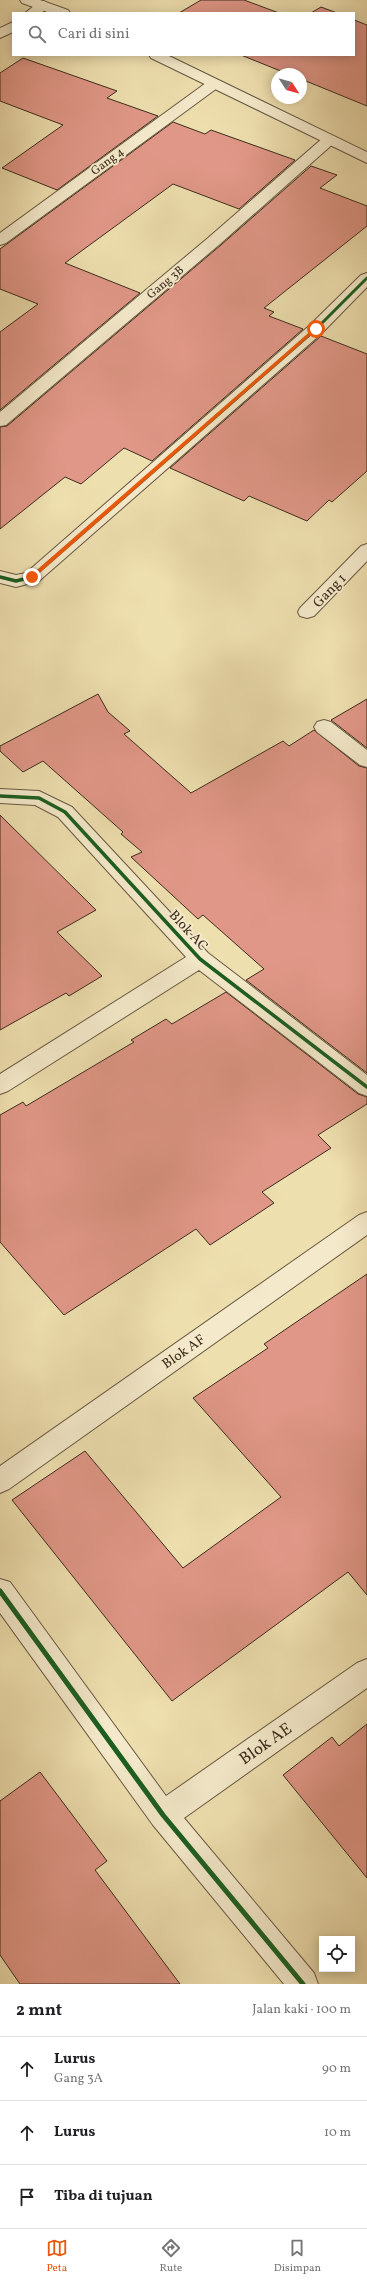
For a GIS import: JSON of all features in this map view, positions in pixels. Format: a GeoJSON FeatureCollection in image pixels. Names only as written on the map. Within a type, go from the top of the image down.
{"type":"FeatureCollection","features":[{"type":"Feature","properties":{"kind":"street"},"geometry":{"type":"LineString","coordinates":[[27,0],[61,12]]}},
{"type":"Feature","properties":{"kind":"street"},"geometry":{"type":"LineString","coordinates":[[34,12],[44,5]]}},
{"type":"Feature","properties":{"kind":"street"},"geometry":{"type":"LineString","coordinates":[[0,34],[12,27]]}},
{"type":"Feature","properties":{"kind":"street"},"geometry":{"type":"LineString","coordinates":[[158,56],[367,158]]}},
{"type":"Feature","properties":{"kind":"street","name":"Gang 4"},"geometry":{"type":"LineString","coordinates":[[0,240],[137,138],[215,83]]}},
{"type":"Feature","properties":{"kind":"street","name":"Gang 3B"},"geometry":{"type":"LineString","coordinates":[[0,421],[214,241],[329,140]]}},
{"type":"Feature","properties":{"kind":"street"},"geometry":{"type":"LineString","coordinates":[[0,577],[16,581],[32,577],[316,329],[367,278]]}},
{"type":"Feature","properties":{"kind":"street","name":"Gang 1"},"geometry":{"type":"LineString","coordinates":[[307,612],[367,550]]}},
{"type":"Feature","properties":{"kind":"street"},"geometry":{"type":"LineString","coordinates":[[324,727],[367,760]]}},
{"type":"Feature","properties":{"kind":"street","name":"Blok AC"},"geometry":{"type":"LineString","coordinates":[[0,796],[40,798],[65,812],[200,959],[367,1086]]}},
{"type":"Feature","properties":{"kind":"street"},"geometry":{"type":"LineString","coordinates":[[0,1085],[200,959]]}},
{"type":"Feature","properties":{"kind":"street","name":"Blok AF"},"geometry":{"type":"LineString","coordinates":[[0,1481],[367,1222]]}},
{"type":"Feature","properties":{"kind":"street"},"geometry":{"type":"LineString","coordinates":[[0,1592],[163,1815],[303,1984]]}},
{"type":"Feature","properties":{"kind":"street","name":"Blok AE"},"geometry":{"type":"LineString","coordinates":[[163,1815],[367,1672]]}},
{"type":"Feature","properties":{"kind":"building"},"geometry":{"type":"Polygon","coordinates":[[[201,0],[244,0],[276,12],[181,12],[201,0]]]}},
{"type":"Feature","properties":{"kind":"building"},"geometry":{"type":"Polygon","coordinates":[[[321,7],[334,12],[313,12],[321,7]]]}},
{"type":"Feature","properties":{"kind":"building"},"geometry":{"type":"Polygon","coordinates":[[[355,20],[367,25],[367,106],[307,81],[307,68],[273,68],[243,56],[355,56],[355,20]]]}},
{"type":"Feature","properties":{"kind":"building"},"geometry":{"type":"Polygon","coordinates":[[[23,58],[117,91],[107,98],[158,116],[57,190],[2,168],[63,125],[0,101],[0,73],[23,58]]]}},
{"type":"Feature","properties":{"kind":"building"},"geometry":{"type":"Polygon","coordinates":[[[173,122],[205,134],[211,130],[295,160],[239,209],[173,184],[65,263],[140,293],[0,410],[0,332],[38,304],[0,289],[0,249],[173,122]]]}},
{"type":"Feature","properties":{"kind":"building"},"geometry":{"type":"Polygon","coordinates":[[[311,166],[337,175],[320,188],[367,206],[367,226],[264,308],[274,312],[269,316],[303,329],[152,461],[124,448],[81,484],[65,477],[0,529],[0,427],[7,426],[221,245],[311,166]]]}},
{"type":"Feature","properties":{"kind":"building"},"geometry":{"type":"Polygon","coordinates":[[[321,336],[367,354],[367,471],[332,502],[329,500],[307,521],[249,496],[244,501],[170,468],[321,336]]]}},
{"type":"Feature","properties":{"kind":"building"},"geometry":{"type":"Polygon","coordinates":[[[98,694],[108,712],[130,731],[124,734],[191,793],[283,741],[289,746],[314,730],[359,766],[367,768],[367,1073],[246,980],[264,969],[203,915],[198,919],[131,857],[142,852],[121,834],[123,832],[43,761],[23,772],[0,751],[0,746],[98,694]]]}},
{"type":"Feature","properties":{"kind":"building"},"geometry":{"type":"Polygon","coordinates":[[[367,699],[367,748],[331,720],[367,699]]]}},
{"type":"Feature","properties":{"kind":"building"},"geometry":{"type":"Polygon","coordinates":[[[0,815],[96,910],[57,932],[102,976],[69,996],[66,993],[0,1030],[0,815]]]}},
{"type":"Feature","properties":{"kind":"building"},"geometry":{"type":"Polygon","coordinates":[[[226,992],[358,1094],[367,1097],[367,1104],[318,1135],[331,1148],[262,1192],[274,1203],[210,1245],[196,1229],[64,1315],[0,1242],[0,1115],[23,1102],[26,1106],[134,1042],[131,1040],[166,1019],[172,1024],[226,992]]]}},
{"type":"Feature","properties":{"kind":"building"},"geometry":{"type":"Polygon","coordinates":[[[367,1274],[367,1595],[348,1572],[172,1701],[12,1500],[85,1451],[183,1568],[281,1497],[193,1398],[268,1348],[264,1344],[367,1274]]]}},
{"type":"Feature","properties":{"kind":"building"},"geometry":{"type":"Polygon","coordinates":[[[367,1724],[367,1878],[283,1775],[332,1737],[339,1746],[367,1724]]]}},
{"type":"Feature","properties":{"kind":"building"},"geometry":{"type":"Polygon","coordinates":[[[40,1772],[107,1861],[95,1870],[180,1984],[20,1984],[0,1955],[0,1801],[40,1772]]]}},
{"type":"Feature","properties":{"kind":"cycle path"},"geometry":{"type":"LineString","coordinates":[[0,577],[16,581],[32,577],[316,329],[367,278]]}},
{"type":"Feature","properties":{"kind":"cycle path"},"geometry":{"type":"LineString","coordinates":[[0,796],[39,798],[65,812],[200,959],[367,1087]]}},
{"type":"Feature","properties":{"kind":"cycle path"},"geometry":{"type":"LineString","coordinates":[[0,1591],[163,1815],[303,1984]]}},
{"type":"Feature","properties":{"kind":"route"},"geometry":{"type":"LineString","coordinates":[[32,577],[316,329]]}}]}
